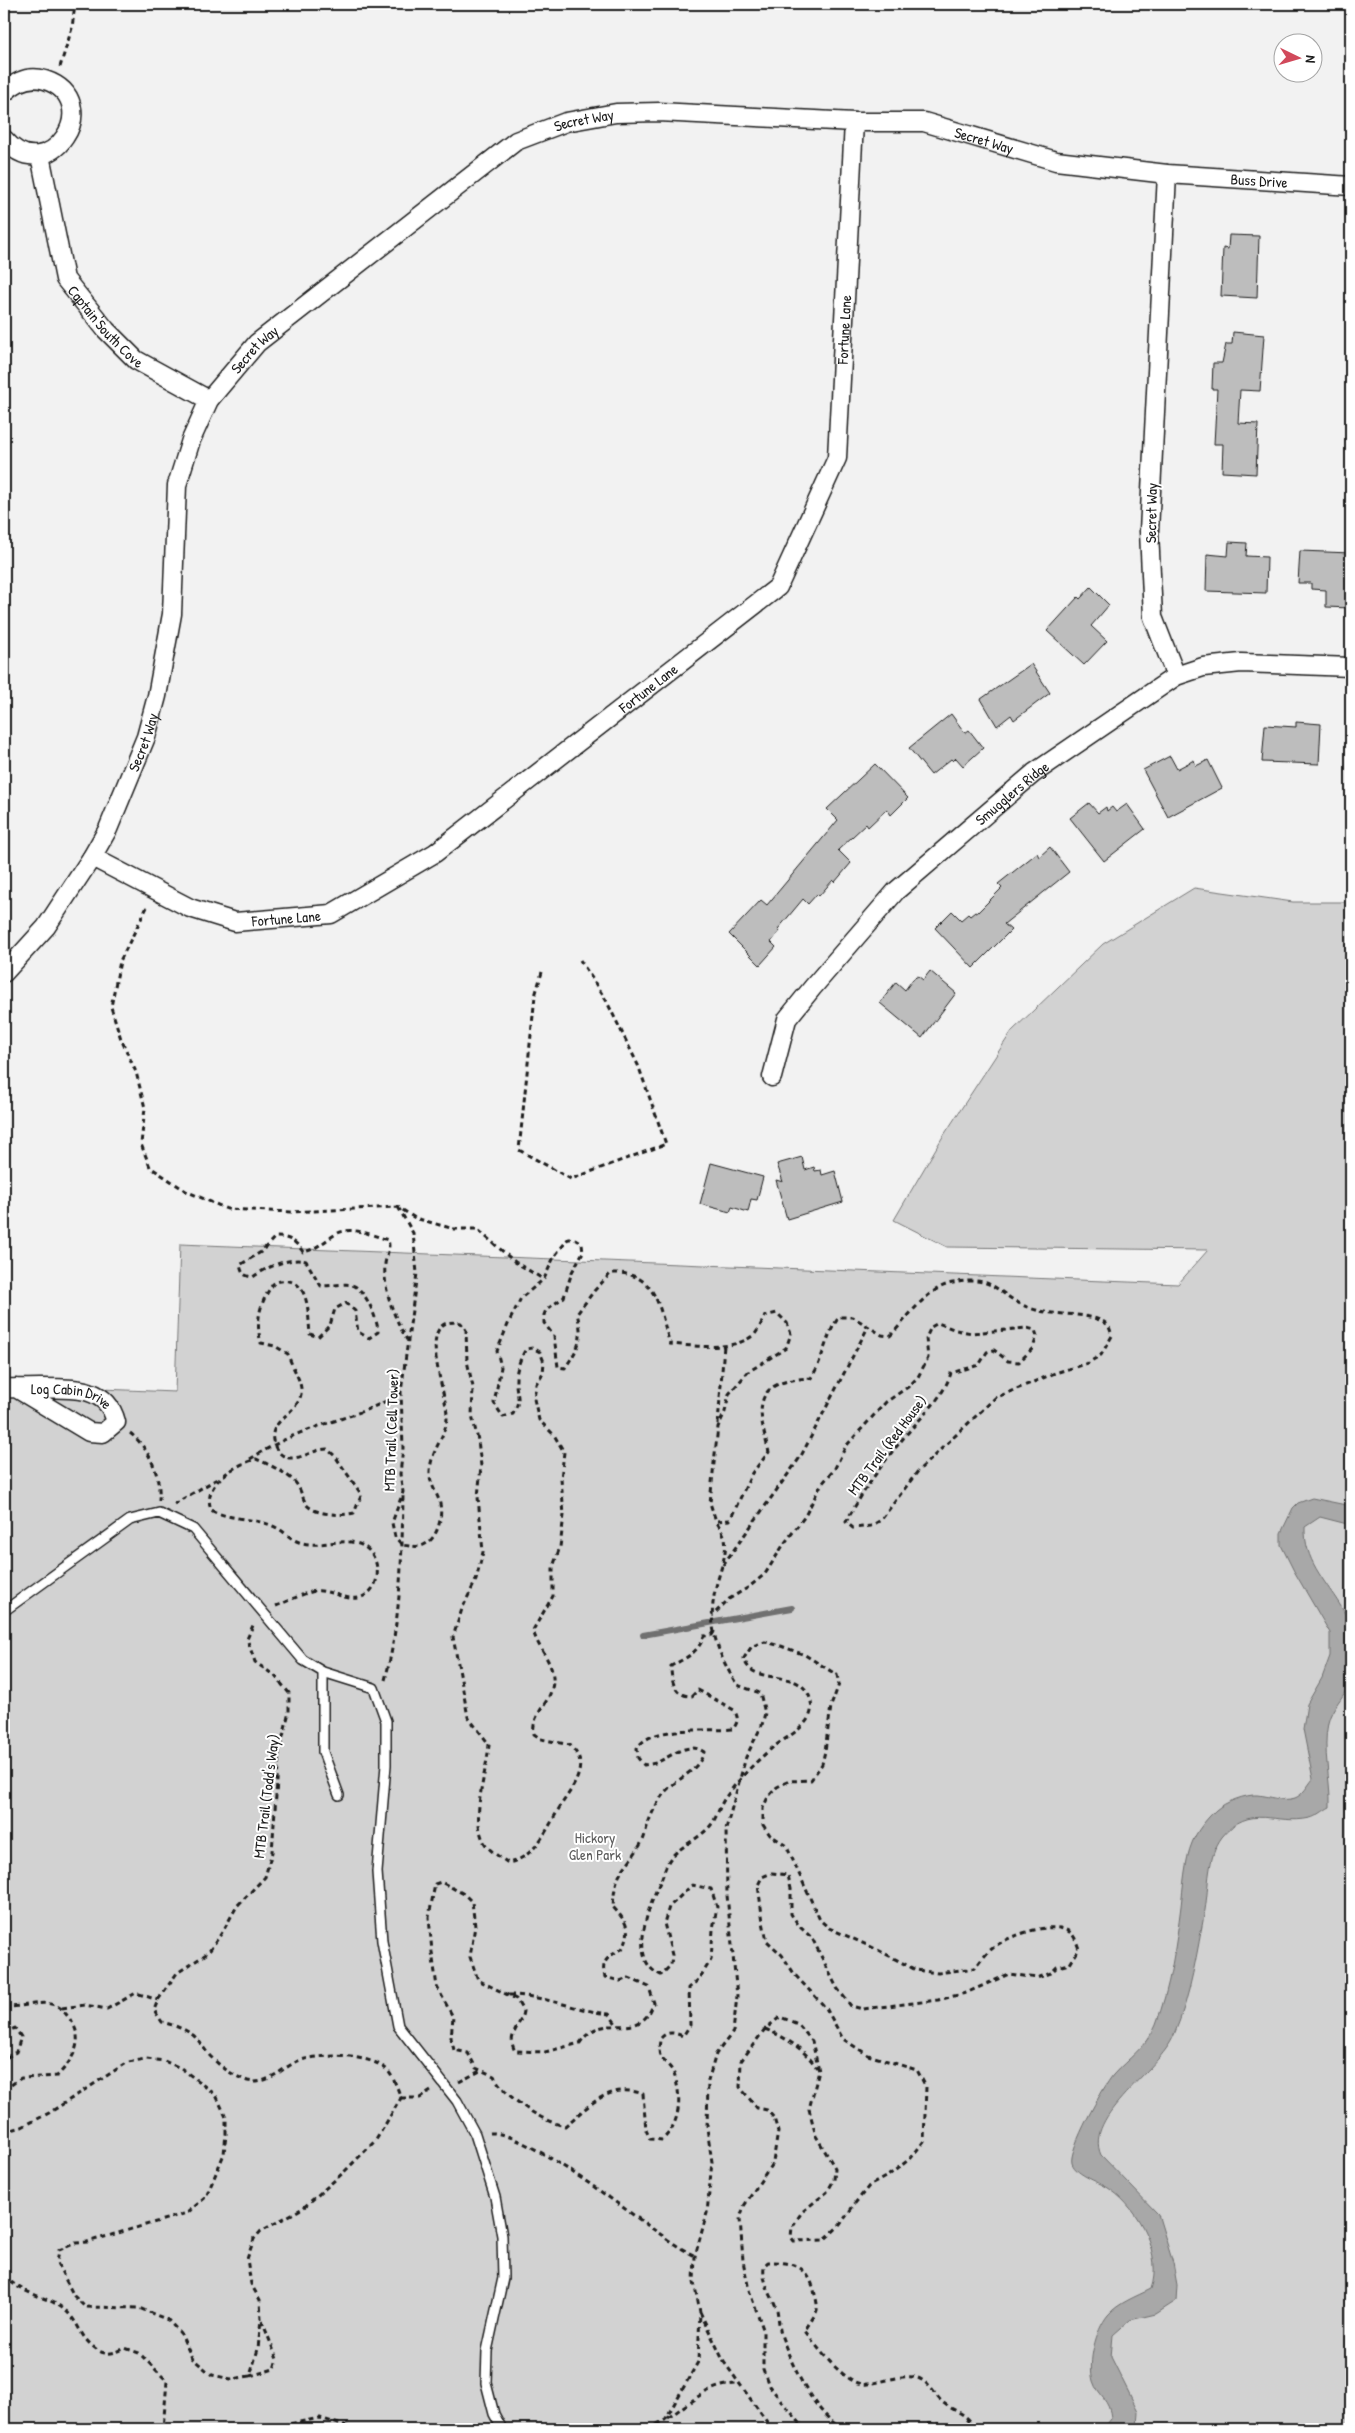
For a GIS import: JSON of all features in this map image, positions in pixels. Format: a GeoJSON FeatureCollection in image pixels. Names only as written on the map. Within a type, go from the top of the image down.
{"type":"FeatureCollection","features":[{"type":"Feature","properties":{"kind":"street"},"geometry":{"type":"LineString","coordinates":[[4,93],[14,84],[26,79],[40,78],[52,82],[62,89],[72,111],[72,123],[68,134],[61,144],[51,151],[40,155],[27,154],[14,150],[4,139]]}},
{"type":"Feature","properties":{"kind":"street","name":"Secret Way"},"geometry":{"type":"LineString","coordinates":[[4,973],[46,927],[92,857],[108,829],[146,737],[157,696],[172,614],[177,485],[190,440],[209,400],[257,342],[516,141],[566,122],[616,113],[660,112],[854,122],[924,122],[1056,161],[1167,174],[1149,531],[1154,617],[1176,676]]}},
{"type":"Feature","properties":{"kind":"street","name":"Fortune Lane"},"geometry":{"type":"LineString","coordinates":[[92,857],[190,908],[235,922],[331,914],[435,853],[778,587],[836,458],[854,122]]}},
{"type":"Feature","properties":{"kind":"street","name":"Captain'South Cove"},"geometry":{"type":"LineString","coordinates":[[40,155],[65,278],[106,330],[136,360],[209,400]]}},
{"type":"Feature","properties":{"kind":"street","name":"Buss Drive"},"geometry":{"type":"LineString","coordinates":[[1167,174],[1351,186]]}},
{"type":"Feature","properties":{"kind":"street","name":"Smugglers Ridge"},"geometry":{"type":"LineString","coordinates":[[772,1077],[788,1019],[812,987],[896,891],[1034,773],[1176,676],[1203,667],[1241,662],[1351,667]]}},
{"type":"Feature","properties":{"kind":"street","name":"Log Cabin Drive"},"geometry":{"type":"LineString","coordinates":[[10,1388],[87,1391],[104,1399],[113,1410],[116,1422],[111,1428],[102,1433],[89,1432],[10,1388]]}},
{"type":"Feature","properties":{"kind":"lane"},"geometry":{"type":"LineString","coordinates":[[4,1611],[130,1520],[159,1513],[193,1529],[303,1660],[323,1672],[351,1679],[374,1688],[386,1721],[386,1765],[377,1872],[384,1951],[398,2026],[458,2101],[475,2134],[495,2197],[502,2236],[503,2278],[487,2351],[486,2383],[494,2414],[502,2429]]}},
{"type":"Feature","properties":{"kind":"lane"},"geometry":{"type":"LineString","coordinates":[[323,1672],[323,1752],[339,1795]]}},
{"type":"Feature","properties":{"kind":"path"},"geometry":{"type":"LineString","coordinates":[[52,82],[62,64],[72,28],[75,4]]}},
{"type":"Feature","properties":{"kind":"path"},"geometry":{"type":"LineString","coordinates":[[156,891],[120,961],[112,1007],[121,1039],[136,1072],[145,1108],[141,1144],[150,1167],[186,1191],[227,1209],[291,1212],[398,1207],[415,1218],[446,1226],[477,1229],[516,1262],[544,1279]]}},
{"type":"Feature","properties":{"kind":"path"},"geometry":{"type":"LineString","coordinates":[[542,972],[535,996],[520,1150],[571,1179],[666,1144],[638,1065],[606,1000],[580,960]]}},
{"type":"Feature","properties":{"kind":"path","name":"MTB Trail (Cell Tower)"},"geometry":{"type":"LineString","coordinates":[[398,1207],[413,1233],[417,1273],[401,1392],[403,1448],[400,1474],[403,1492],[392,1523],[395,1537],[402,1545]]}},
{"type":"Feature","properties":{"kind":"path"},"geometry":{"type":"LineString","coordinates":[[263,1612],[317,1591],[359,1599],[368,1594],[376,1582],[377,1565],[366,1547],[358,1544],[341,1541],[312,1545],[287,1536],[277,1528],[248,1519],[218,1514],[211,1510],[208,1502],[212,1485],[232,1470],[252,1460],[262,1462],[291,1479],[301,1489],[307,1505],[341,1516],[354,1513],[361,1496],[343,1468],[327,1449],[288,1458],[280,1454],[274,1444],[273,1432],[278,1422],[298,1402],[301,1395],[301,1387],[291,1366],[288,1354],[275,1346],[262,1343],[257,1327],[260,1309],[273,1284],[282,1281],[292,1282],[300,1286],[308,1305],[310,1334],[318,1338],[330,1325],[335,1309],[346,1303],[355,1311],[358,1332],[369,1338],[378,1332],[378,1321],[358,1288],[351,1284],[321,1286],[306,1261],[298,1259],[266,1268],[253,1277],[245,1276],[240,1265],[261,1252],[275,1237],[286,1237],[296,1242],[303,1252],[314,1250],[338,1233],[348,1231],[388,1240],[390,1246],[385,1264],[390,1306],[407,1340]]}},
{"type":"Feature","properties":{"kind":"path"},"geometry":{"type":"LineString","coordinates":[[402,1545],[420,1547],[428,1543],[432,1540],[440,1520],[440,1502],[430,1476],[433,1452],[445,1427],[447,1418],[434,1345],[436,1332],[442,1324],[451,1321],[461,1323],[466,1330],[467,1368],[473,1387],[472,1416],[478,1440],[481,1466],[478,1496],[482,1552],[476,1580],[462,1609],[453,1636],[454,1650],[468,1717],[489,1744],[480,1797],[480,1822],[484,1843],[508,1863],[520,1860],[540,1842],[550,1828],[578,1774],[579,1758],[570,1745],[541,1739],[534,1734],[532,1725],[552,1688],[552,1666],[540,1648],[534,1630],[552,1596],[553,1567],[560,1547],[564,1515],[561,1479],[564,1452],[554,1435],[539,1420],[534,1399],[536,1384],[544,1362],[540,1352],[533,1348],[526,1349],[522,1355],[516,1380],[520,1397],[513,1414],[503,1417],[494,1403],[501,1367],[497,1351],[520,1298],[544,1279],[554,1257],[568,1239],[574,1239],[582,1243],[583,1252],[572,1272],[564,1297],[546,1310],[544,1315],[544,1323],[554,1336],[558,1367],[565,1368],[579,1346],[582,1330],[577,1314],[594,1291],[611,1273],[622,1272],[642,1279],[652,1291],[660,1305],[670,1344],[714,1348],[745,1340],[756,1332],[765,1316],[777,1313],[787,1323],[792,1334],[786,1348],[748,1372],[729,1394],[726,1412],[718,1427]]}},
{"type":"Feature","properties":{"kind":"path","name":"MTB Trail (Red House)"},"geometry":{"type":"LineString","coordinates":[[712,1616],[728,1598],[749,1587],[765,1574],[805,1516],[821,1485],[834,1470],[846,1446],[886,1402],[908,1387],[918,1377],[928,1358],[926,1338],[931,1327],[938,1323],[956,1330],[972,1333],[1027,1328],[1035,1330],[1038,1336],[1033,1348],[1019,1362],[1008,1361],[994,1350],[987,1352],[979,1365],[951,1373],[947,1386],[926,1415],[900,1441],[857,1502],[846,1522],[853,1528],[871,1526],[881,1520],[918,1471],[995,1398],[1055,1373],[1088,1363],[1101,1355],[1112,1336],[1110,1328],[1104,1322],[1091,1317],[1058,1315],[1031,1309],[1014,1301],[996,1286],[978,1280],[952,1283],[930,1292],[890,1336],[882,1335],[868,1327]]}},
{"type":"Feature","properties":{"kind":"path"},"geometry":{"type":"LineString","coordinates":[[716,1521],[730,1520],[752,1473],[769,1452],[761,1424],[760,1402],[773,1385],[790,1379],[811,1378],[817,1369],[831,1328],[839,1317],[852,1317],[868,1327],[800,1456],[722,1566]]}},
{"type":"Feature","properties":{"kind":"path"},"geometry":{"type":"LineString","coordinates":[[665,2420],[698,2362],[700,2312],[694,2282],[695,2256],[707,2213],[712,2162],[707,2128],[708,2081],[716,2054],[733,2032],[736,2005],[736,1968],[727,1896],[726,1829],[746,1757],[762,1725],[765,1713],[760,1693],[737,1685],[721,1659],[712,1616],[714,1591],[722,1566],[725,1538],[716,1521],[710,1503],[724,1345]]}},
{"type":"Feature","properties":{"kind":"path"},"geometry":{"type":"LineString","coordinates":[[159,1513],[274,1444],[307,1430],[384,1403],[401,1392]]}},
{"type":"Feature","properties":{"kind":"path"},"geometry":{"type":"LineString","coordinates":[[116,1422],[142,1443],[155,1470],[160,1489],[159,1513]]}},
{"type":"Feature","properties":{"kind":"path"},"geometry":{"type":"LineString","coordinates":[[377,1696],[385,1680],[395,1637],[402,1545],[403,1492]]}},
{"type":"Feature","properties":{"kind":"path","name":"MTB Trail (Todd's Way)"},"geometry":{"type":"LineString","coordinates":[[158,2000],[177,1973],[208,1953],[223,1932],[237,1906],[265,1877],[272,1852],[280,1753],[289,1712],[289,1693],[275,1676],[256,1662],[247,1640],[252,1624],[263,1612]]}},
{"type":"Feature","properties":{"kind":"path"},"geometry":{"type":"LineString","coordinates":[[714,1632],[712,1635],[704,1636],[700,1646],[692,1654],[671,1666],[671,1678],[674,1687],[687,1696],[692,1696],[698,1690],[734,1710],[738,1716],[737,1722],[732,1729],[655,1734],[642,1740],[636,1748],[638,1758],[644,1765],[659,1762],[685,1748],[697,1748],[704,1752],[691,1770],[664,1793],[648,1821],[642,1841],[620,1870],[614,1886],[613,1907],[626,1920],[629,1930],[622,1949],[608,1957],[603,1963],[605,1977],[620,1981],[629,1978],[649,1987],[654,2003],[646,2017],[634,2025],[605,2026],[588,2031],[580,2043],[545,2052],[515,2051],[511,2044],[512,2035],[522,2018],[523,2011],[516,1999],[478,1980],[470,1957],[475,1926],[472,1902],[441,1882],[435,1884],[429,1917],[436,1987],[453,2017],[451,2038],[454,2050],[468,2054],[476,2068],[494,2076],[500,2087],[512,2099],[552,2124],[565,2126],[608,2092],[635,2091],[643,2094],[646,2130],[650,2139],[662,2140],[670,2133],[675,2125],[679,2093],[674,2072],[660,2055],[660,2039],[665,2034],[674,2032],[683,2036],[690,2025],[689,1988],[699,1980],[711,1960],[712,1929],[717,1907],[711,1889],[692,1885],[669,1907],[664,1923],[672,1955],[671,1965],[661,1975],[653,1972],[642,1949],[644,1927],[652,1898],[670,1858],[691,1844],[711,1825],[724,1800],[742,1777],[772,1748],[800,1728],[809,1717],[812,1703],[807,1692],[797,1684],[783,1676],[761,1675],[750,1671],[744,1658],[752,1646],[765,1642],[805,1655],[837,1675],[840,1684],[831,1706],[822,1764],[811,1780],[789,1781],[777,1787],[768,1797],[763,1808],[762,1825],[770,1835],[786,1845],[820,1920],[829,1928],[876,1949],[916,1970],[938,1973],[975,1968],[993,1947],[1050,1926],[1067,1930],[1076,1938],[1079,1948],[1070,1964],[1057,1967],[1051,1973],[1037,1978],[1009,1974],[966,1993],[938,2000],[863,2009],[852,2006],[837,1988],[812,1938],[800,1927],[791,1914],[791,1889],[788,1875],[772,1873],[762,1877],[758,1885],[758,1896],[768,1941],[782,1955],[795,1975],[826,2008],[843,2039],[868,2055],[917,2070],[926,2087],[924,2141],[911,2158],[890,2175],[869,2186],[840,2225],[824,2240],[794,2241],[791,2237],[792,2227],[802,2212],[827,2192],[834,2180],[835,2168],[816,2136],[809,2109],[819,2071],[812,2041],[798,2024],[780,2017],[765,2029],[741,2061],[740,2087],[758,2108],[767,2110],[774,2118],[778,2132],[773,2162],[744,2206],[740,2218],[743,2261],[763,2329],[763,2369],[769,2386],[805,2429]]}},
{"type":"Feature","properties":{"kind":"path"},"geometry":{"type":"LineString","coordinates":[[4,2006],[50,2004],[62,2008],[85,2005],[107,2009],[136,1993],[158,2000],[154,2010],[162,2022],[179,2026],[194,2036],[211,2057],[231,2075],[250,2082],[272,2078],[297,2062],[329,2057],[352,2057],[374,2062],[388,2070],[401,2098]]}},
{"type":"Feature","properties":{"kind":"path"},"geometry":{"type":"LineString","coordinates":[[508,1995],[535,1997],[589,2011],[609,2014],[618,2025]]}},
{"type":"Feature","properties":{"kind":"path"},"geometry":{"type":"LineString","coordinates":[[4,2090],[21,2078],[57,2076],[68,2065],[75,2054],[78,2042],[76,2026],[62,2008]]}},
{"type":"Feature","properties":{"kind":"path"},"geometry":{"type":"LineString","coordinates":[[4,2033],[15,2028],[21,2037],[16,2052],[4,2059]]}},
{"type":"Feature","properties":{"kind":"path"},"geometry":{"type":"LineString","coordinates":[[765,2029],[788,2039],[810,2058],[819,2071]]}},
{"type":"Feature","properties":{"kind":"path"},"geometry":{"type":"LineString","coordinates":[[4,2132],[22,2127],[50,2113],[128,2062],[146,2059],[164,2061],[182,2068],[216,2094],[226,2117],[224,2154],[206,2197],[187,2213],[87,2242],[76,2243],[59,2250],[57,2262],[74,2296],[85,2307],[139,2308],[168,2320],[181,2334],[192,2358],[212,2375],[231,2379],[274,2369],[277,2359],[273,2344],[262,2319]]}},
{"type":"Feature","properties":{"kind":"path"},"geometry":{"type":"LineString","coordinates":[[401,2098],[420,2098],[445,2085],[482,2070]]}},
{"type":"Feature","properties":{"kind":"path"},"geometry":{"type":"LineString","coordinates":[[250,2376],[258,2348],[262,2319],[260,2300],[251,2284],[247,2260],[254,2239],[261,2231],[303,2208],[344,2173],[376,2140],[401,2098]]}},
{"type":"Feature","properties":{"kind":"path"},"geometry":{"type":"LineString","coordinates":[[475,2134],[496,2132],[510,2136],[533,2147],[628,2210],[663,2237],[695,2256]]}},
{"type":"Feature","properties":{"kind":"path"},"geometry":{"type":"LineString","coordinates":[[843,2429],[835,2425],[817,2407],[782,2339],[776,2308],[763,2275],[764,2266],[768,2262],[783,2262],[802,2268],[811,2280],[817,2303],[816,2311],[806,2331],[818,2349],[851,2380],[865,2384],[912,2376],[920,2378],[935,2390],[943,2403],[963,2413],[970,2421],[968,2429]]}},
{"type":"Feature","properties":{"kind":"path"},"geometry":{"type":"LineString","coordinates":[[4,2275],[20,2290],[51,2302],[70,2314],[81,2335],[100,2352],[113,2353],[125,2348],[139,2353],[167,2381],[163,2429]]}},
{"type":"Feature","properties":{"kind":"path"},"geometry":{"type":"LineString","coordinates":[[700,2312],[724,2362],[772,2429]]}},
{"type":"Feature","properties":{"kind":"path"},"geometry":{"type":"LineString","coordinates":[[648,2429],[665,2420],[704,2393],[723,2384],[740,2384]]}},
{"type":"Feature","properties":{"kind":"path"},"geometry":{"type":"LineString","coordinates":[[274,2429],[278,2426],[320,2418],[354,2429]]}},
{"type":"Feature","properties":{"kind":"path"},"geometry":{"type":"LineString","coordinates":[[921,2429],[929,2424],[940,2424],[947,2429]]}},
{"type":"Feature","properties":{"kind":"green space","name":"Hickory Glen Park"},"geometry":{"type":"Polygon","coordinates":[[[1194,888],[1293,902],[1346,902],[1351,904],[1351,2429],[4,2429],[4,1385],[175,1392],[180,1244],[1178,1284],[1208,1250],[947,1247],[894,1220],[942,1138],[1012,1031],[1103,944],[1194,888]]]}},
{"type":"Feature","properties":{"kind":"shaded area"},"geometry":{"type":"Polygon","coordinates":[[[1312,1498],[1351,1506],[1351,1525],[1320,1517],[1305,1527],[1311,1559],[1347,1617],[1352,1634],[1353,1657],[1350,1683],[1332,1712],[1326,1734],[1330,1807],[1310,1818],[1298,1820],[1264,1817],[1243,1820],[1232,1826],[1222,1837],[1211,1863],[1205,1910],[1193,1973],[1174,2035],[1166,2049],[1112,2109],[1103,2124],[1098,2140],[1101,2155],[1158,2214],[1173,2263],[1177,2285],[1176,2301],[1156,2314],[1130,2320],[1113,2335],[1111,2357],[1138,2411],[1137,2429],[1103,2429],[1111,2419],[1106,2402],[1093,2381],[1091,2365],[1096,2338],[1103,2322],[1112,2311],[1128,2300],[1151,2289],[1154,2276],[1154,2262],[1146,2234],[1131,2209],[1107,2187],[1078,2172],[1072,2163],[1072,2156],[1087,2119],[1108,2082],[1148,2039],[1156,2024],[1172,1966],[1188,1857],[1192,1843],[1199,1830],[1216,1810],[1230,1801],[1253,1795],[1281,1799],[1295,1798],[1303,1792],[1313,1779],[1303,1729],[1307,1704],[1322,1678],[1330,1656],[1330,1633],[1281,1545],[1281,1533],[1293,1508],[1298,1503],[1312,1498]]]}},
{"type":"Feature","properties":{"kind":"building"},"geometry":{"type":"Polygon","coordinates":[[[1229,235],[1259,236],[1257,298],[1221,296],[1223,248],[1228,249],[1229,235]]]}},
{"type":"Feature","properties":{"kind":"building"},"geometry":{"type":"Polygon","coordinates":[[[1233,332],[1264,335],[1260,391],[1240,390],[1238,423],[1258,424],[1256,474],[1222,472],[1223,444],[1214,444],[1217,389],[1212,389],[1213,363],[1222,363],[1226,344],[1232,344],[1233,332]]]}},
{"type":"Feature","properties":{"kind":"building"},"geometry":{"type":"Polygon","coordinates":[[[1229,542],[1247,543],[1246,556],[1267,557],[1266,593],[1206,591],[1207,554],[1228,556],[1229,542]]]}},
{"type":"Feature","properties":{"kind":"building"},"geometry":{"type":"Polygon","coordinates":[[[1300,551],[1351,553],[1350,608],[1326,607],[1326,590],[1311,589],[1311,583],[1298,583],[1300,551]]]}},
{"type":"Feature","properties":{"kind":"building"},"geometry":{"type":"Polygon","coordinates":[[[1091,587],[1109,605],[1091,626],[1107,641],[1084,665],[1047,631],[1078,597],[1080,599],[1091,587]]]}},
{"type":"Feature","properties":{"kind":"building"},"geometry":{"type":"Polygon","coordinates":[[[1031,664],[1050,693],[1014,720],[1011,715],[997,726],[981,699],[1031,664]]]}},
{"type":"Feature","properties":{"kind":"building"},"geometry":{"type":"Polygon","coordinates":[[[951,714],[965,733],[969,730],[983,748],[963,766],[956,758],[953,761],[951,759],[931,775],[909,748],[951,714]]]}},
{"type":"Feature","properties":{"kind":"building"},"geometry":{"type":"Polygon","coordinates":[[[1296,722],[1321,724],[1319,764],[1262,762],[1265,725],[1296,727],[1296,722]]]}},
{"type":"Feature","properties":{"kind":"building"},"geometry":{"type":"Polygon","coordinates":[[[1170,756],[1177,769],[1194,760],[1196,766],[1208,760],[1222,788],[1168,817],[1143,770],[1170,756]]]}},
{"type":"Feature","properties":{"kind":"building"},"geometry":{"type":"Polygon","coordinates":[[[875,764],[908,798],[891,815],[887,809],[868,827],[866,824],[838,850],[851,863],[835,882],[833,880],[819,896],[817,894],[808,904],[803,899],[778,929],[780,931],[771,942],[776,947],[760,965],[729,934],[761,900],[767,905],[838,820],[827,809],[875,764]]]}},
{"type":"Feature","properties":{"kind":"building"},"geometry":{"type":"Polygon","coordinates":[[[1089,803],[1098,813],[1106,807],[1107,811],[1112,807],[1116,812],[1127,804],[1145,829],[1104,861],[1070,818],[1089,803]]]}},
{"type":"Feature","properties":{"kind":"building"},"geometry":{"type":"Polygon","coordinates":[[[1050,847],[1069,872],[1004,924],[1011,930],[973,968],[935,928],[952,911],[961,920],[968,914],[970,916],[975,912],[977,913],[1002,888],[998,884],[1037,853],[1039,857],[1050,847]]]}},
{"type":"Feature","properties":{"kind":"building"},"geometry":{"type":"Polygon","coordinates":[[[930,971],[956,993],[922,1038],[880,1003],[896,982],[905,990],[913,979],[918,976],[923,980],[930,971]]]}},
{"type":"Feature","properties":{"kind":"building"},"geometry":{"type":"Polygon","coordinates":[[[802,1157],[805,1170],[814,1167],[815,1171],[821,1170],[822,1175],[835,1171],[843,1202],[787,1219],[776,1180],[783,1182],[777,1164],[802,1157]]]}},
{"type":"Feature","properties":{"kind":"building"},"geometry":{"type":"Polygon","coordinates":[[[711,1163],[763,1177],[757,1200],[751,1199],[748,1212],[732,1207],[730,1212],[700,1204],[711,1163]]]}},
{"type":"Feature","properties":{"kind":"waterway"},"geometry":{"type":"LineString","coordinates":[[643,1635],[792,1608]]}}]}
